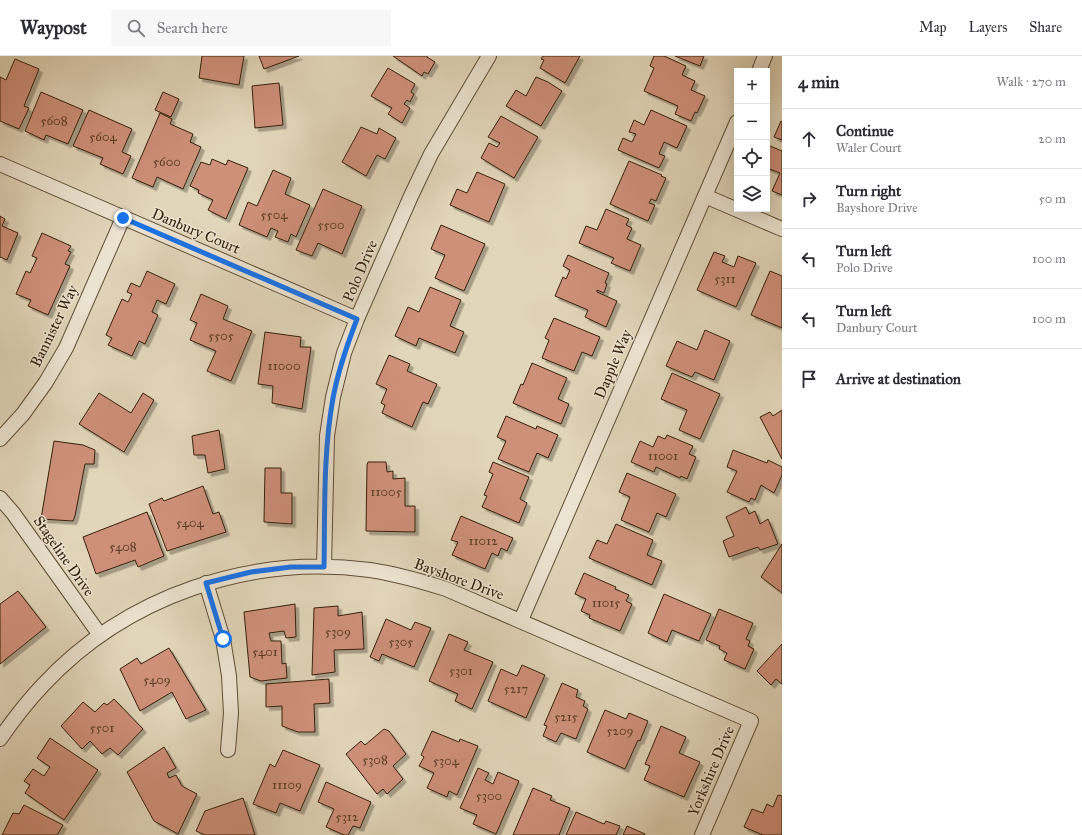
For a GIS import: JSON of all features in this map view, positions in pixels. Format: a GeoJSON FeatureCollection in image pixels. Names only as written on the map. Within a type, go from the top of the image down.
{"type":"FeatureCollection","features":[{"type":"Feature","properties":{"kind":"street","name":"Polo Drive"},"geometry":{"type":"LineString","coordinates":[[324,567],[327,436],[333,397],[344,352],[411,196],[431,154],[489,56]]}},
{"type":"Feature","properties":{"kind":"street"},"geometry":{"type":"LineString","coordinates":[[760,68],[765,56]]}},
{"type":"Feature","properties":{"kind":"street","name":"Dapple Way"},"geometry":{"type":"LineString","coordinates":[[521,620],[734,129]]}},
{"type":"Feature","properties":{"kind":"street","name":"Danbury Court"},"geometry":{"type":"LineString","coordinates":[[0,164],[357,319]]}},
{"type":"Feature","properties":{"kind":"street"},"geometry":{"type":"LineString","coordinates":[[705,196],[782,229]]}},
{"type":"Feature","properties":{"kind":"street","name":"Bannister Way"},"geometry":{"type":"LineString","coordinates":[[0,440],[23,414],[66,348],[123,218]]}},
{"type":"Feature","properties":{"kind":"street","name":"Stageline Drive"},"geometry":{"type":"LineString","coordinates":[[0,498],[13,513],[100,635]]}},
{"type":"Feature","properties":{"kind":"street","name":"Bayshore Drive"},"geometry":{"type":"LineString","coordinates":[[0,739],[17,714],[43,684],[72,657],[100,635],[139,611],[169,597],[206,583],[251,572],[291,567],[324,567],[370,570],[409,578],[446,589],[521,620],[752,721]]}},
{"type":"Feature","properties":{"kind":"street"},"geometry":{"type":"LineString","coordinates":[[206,583],[223,639],[229,676],[231,713],[228,750]]}},
{"type":"Feature","properties":{"kind":"street","name":"Yorkshire Drive"},"geometry":{"type":"LineString","coordinates":[[702,835],[752,721]]}},
{"type":"Feature","properties":{"kind":"building"},"geometry":{"type":"Polygon","coordinates":[[[202,56],[244,56],[239,85],[199,78],[202,56]]]}},
{"type":"Feature","properties":{"kind":"building"},"geometry":{"type":"Polygon","coordinates":[[[259,56],[299,56],[264,69],[259,56]]]}},
{"type":"Feature","properties":{"kind":"building"},"geometry":{"type":"Polygon","coordinates":[[[393,56],[427,56],[435,62],[428,74],[424,72],[422,76],[393,56]]]}},
{"type":"Feature","properties":{"kind":"building"},"geometry":{"type":"Polygon","coordinates":[[[543,56],[580,56],[565,83],[540,68],[544,60],[541,59],[543,56]]]}},
{"type":"Feature","properties":{"kind":"building"},"geometry":{"type":"Polygon","coordinates":[[[654,56],[664,56],[686,66],[682,75],[695,81],[691,90],[705,96],[697,113],[695,112],[691,121],[675,114],[678,106],[644,91],[654,68],[650,66],[654,56]]]}},
{"type":"Feature","properties":{"kind":"building"},"geometry":{"type":"Polygon","coordinates":[[[675,56],[704,56],[700,66],[675,56]]]}},
{"type":"Feature","properties":{"kind":"building"},"geometry":{"type":"Polygon","coordinates":[[[15,59],[39,69],[24,106],[29,108],[19,129],[0,121],[0,77],[6,80],[15,59]]]}},
{"type":"Feature","properties":{"kind":"building"},"geometry":{"type":"Polygon","coordinates":[[[388,68],[415,84],[411,92],[414,94],[410,102],[407,100],[404,104],[410,108],[402,123],[388,114],[392,108],[371,96],[388,68]]]}},
{"type":"Feature","properties":{"kind":"building"},"geometry":{"type":"Polygon","coordinates":[[[536,77],[548,82],[562,91],[541,126],[506,106],[516,90],[526,96],[536,77]]]}},
{"type":"Feature","properties":{"kind":"building"},"geometry":{"type":"Polygon","coordinates":[[[279,83],[283,125],[255,128],[252,86],[279,83]]]}},
{"type":"Feature","properties":{"kind":"building"},"geometry":{"type":"Polygon","coordinates":[[[41,92],[83,110],[68,144],[46,135],[44,140],[25,131],[41,92]]]}},
{"type":"Feature","properties":{"kind":"building"},"geometry":{"type":"Polygon","coordinates":[[[163,92],[179,99],[171,117],[155,110],[163,92]]]}},
{"type":"Feature","properties":{"kind":"building"},"geometry":{"type":"Polygon","coordinates":[[[89,110],[132,129],[122,152],[131,156],[123,174],[100,164],[103,158],[73,146],[89,110]]]}},
{"type":"Feature","properties":{"kind":"building"},"geometry":{"type":"Polygon","coordinates":[[[651,110],[687,126],[677,148],[664,142],[659,154],[665,156],[659,168],[618,150],[623,138],[632,142],[636,134],[629,132],[634,120],[644,125],[651,110]]]}},
{"type":"Feature","properties":{"kind":"building"},"geometry":{"type":"Polygon","coordinates":[[[160,113],[172,119],[170,124],[193,134],[190,142],[201,147],[183,189],[157,177],[153,187],[132,178],[160,113]]]}},
{"type":"Feature","properties":{"kind":"building"},"geometry":{"type":"Polygon","coordinates":[[[501,116],[538,137],[514,178],[481,158],[489,143],[497,147],[500,143],[488,137],[501,116]]]}},
{"type":"Feature","properties":{"kind":"building"},"geometry":{"type":"Polygon","coordinates":[[[781,121],[782,122],[782,140],[774,137],[781,121]]]}},
{"type":"Feature","properties":{"kind":"building"},"geometry":{"type":"Polygon","coordinates":[[[361,127],[377,134],[379,128],[396,138],[385,159],[377,155],[366,176],[342,162],[361,127]]]}},
{"type":"Feature","properties":{"kind":"building"},"geometry":{"type":"Polygon","coordinates":[[[770,146],[782,151],[782,195],[772,191],[780,173],[770,169],[770,146]]]}},
{"type":"Feature","properties":{"kind":"building"},"geometry":{"type":"Polygon","coordinates":[[[212,159],[226,165],[228,160],[248,168],[226,219],[208,210],[213,200],[198,193],[199,190],[190,186],[201,162],[210,165],[212,159]]]}},
{"type":"Feature","properties":{"kind":"building"},"geometry":{"type":"Polygon","coordinates":[[[629,161],[666,178],[656,201],[651,199],[649,203],[655,205],[648,221],[610,204],[629,161]]]}},
{"type":"Feature","properties":{"kind":"building"},"geometry":{"type":"Polygon","coordinates":[[[273,170],[291,178],[285,194],[310,205],[296,237],[291,234],[288,242],[275,237],[278,231],[271,228],[267,237],[239,225],[248,202],[257,206],[273,170]]]}},
{"type":"Feature","properties":{"kind":"building"},"geometry":{"type":"Polygon","coordinates":[[[477,172],[505,184],[489,222],[450,205],[457,189],[467,193],[477,172]]]}},
{"type":"Feature","properties":{"kind":"building"},"geometry":{"type":"Polygon","coordinates":[[[323,189],[362,206],[342,254],[318,243],[312,256],[296,250],[323,189]]]}},
{"type":"Feature","properties":{"kind":"building"},"geometry":{"type":"Polygon","coordinates":[[[606,209],[629,219],[626,225],[632,228],[627,239],[641,245],[630,271],[611,263],[614,258],[579,243],[586,226],[597,230],[606,209]]]}},
{"type":"Feature","properties":{"kind":"building"},"geometry":{"type":"Polygon","coordinates":[[[0,216],[5,219],[2,226],[18,233],[7,260],[0,257],[0,216]]]}},
{"type":"Feature","properties":{"kind":"building"},"geometry":{"type":"Polygon","coordinates":[[[441,225],[485,244],[464,291],[435,278],[445,255],[431,249],[441,225]]]}},
{"type":"Feature","properties":{"kind":"building"},"geometry":{"type":"Polygon","coordinates":[[[42,233],[71,246],[68,251],[71,252],[65,264],[70,266],[48,315],[28,306],[31,300],[16,294],[26,271],[30,273],[37,258],[32,256],[42,233]]]}},
{"type":"Feature","properties":{"kind":"building"},"geometry":{"type":"Polygon","coordinates":[[[714,252],[725,256],[722,262],[734,267],[738,256],[756,263],[736,307],[697,290],[714,252]]]}},
{"type":"Feature","properties":{"kind":"building"},"geometry":{"type":"Polygon","coordinates":[[[568,255],[609,273],[605,283],[607,284],[604,293],[597,290],[597,292],[617,301],[606,327],[585,317],[588,310],[555,296],[563,277],[566,279],[570,270],[563,266],[568,255]]]}},
{"type":"Feature","properties":{"kind":"building"},"geometry":{"type":"Polygon","coordinates":[[[147,271],[175,284],[166,304],[157,300],[152,312],[158,315],[145,344],[139,341],[132,356],[108,345],[112,338],[106,335],[122,299],[128,302],[132,294],[127,292],[131,283],[140,287],[147,271]]]}},
{"type":"Feature","properties":{"kind":"building"},"geometry":{"type":"Polygon","coordinates":[[[770,271],[782,276],[782,328],[751,315],[770,271]]]}},
{"type":"Feature","properties":{"kind":"building"},"geometry":{"type":"Polygon","coordinates":[[[430,287],[461,300],[450,326],[464,332],[455,353],[419,338],[416,346],[395,336],[408,307],[419,312],[430,287]]]}},
{"type":"Feature","properties":{"kind":"building"},"geometry":{"type":"Polygon","coordinates":[[[201,294],[228,306],[223,319],[252,331],[231,381],[207,371],[216,351],[190,340],[197,323],[190,320],[201,294]]]}},
{"type":"Feature","properties":{"kind":"building"},"geometry":{"type":"Polygon","coordinates":[[[554,318],[600,337],[592,356],[582,352],[574,371],[542,358],[549,340],[545,338],[554,318]]]}},
{"type":"Feature","properties":{"kind":"building"},"geometry":{"type":"Polygon","coordinates":[[[705,330],[730,341],[714,380],[695,372],[692,377],[666,366],[677,341],[697,350],[705,330]]]}},
{"type":"Feature","properties":{"kind":"building"},"geometry":{"type":"Polygon","coordinates":[[[265,332],[301,337],[300,347],[311,347],[302,409],[272,403],[273,386],[258,384],[265,332]]]}},
{"type":"Feature","properties":{"kind":"building"},"geometry":{"type":"Polygon","coordinates":[[[389,355],[410,364],[407,371],[437,384],[428,404],[423,402],[412,427],[382,413],[385,405],[381,403],[387,389],[376,384],[389,355]]]}},
{"type":"Feature","properties":{"kind":"building"},"geometry":{"type":"Polygon","coordinates":[[[532,363],[567,378],[558,399],[569,404],[561,424],[513,403],[521,384],[523,385],[532,363]]]}},
{"type":"Feature","properties":{"kind":"building"},"geometry":{"type":"Polygon","coordinates":[[[672,373],[720,394],[700,439],[679,430],[687,410],[661,399],[672,373]]]}},
{"type":"Feature","properties":{"kind":"building"},"geometry":{"type":"Polygon","coordinates":[[[99,393],[131,413],[143,393],[154,400],[124,452],[79,424],[99,393]]]}},
{"type":"Feature","properties":{"kind":"building"},"geometry":{"type":"Polygon","coordinates":[[[782,410],[782,459],[760,417],[770,412],[773,416],[782,410]]]}},
{"type":"Feature","properties":{"kind":"building"},"geometry":{"type":"Polygon","coordinates":[[[506,416],[536,429],[537,426],[558,435],[548,458],[537,453],[529,472],[498,459],[506,441],[497,437],[506,416]]]}},
{"type":"Feature","properties":{"kind":"building"},"geometry":{"type":"Polygon","coordinates":[[[219,430],[225,469],[208,473],[205,455],[194,455],[192,436],[219,430]]]}},
{"type":"Feature","properties":{"kind":"building"},"geometry":{"type":"Polygon","coordinates":[[[667,435],[693,446],[689,454],[696,457],[687,479],[681,476],[680,478],[656,467],[654,472],[631,462],[640,441],[653,447],[658,436],[665,439],[667,435]]]}},
{"type":"Feature","properties":{"kind":"building"},"geometry":{"type":"Polygon","coordinates":[[[54,441],[83,445],[95,450],[94,464],[85,464],[73,521],[41,519],[54,441]]]}},
{"type":"Feature","properties":{"kind":"building"},"geometry":{"type":"Polygon","coordinates":[[[733,450],[767,463],[768,460],[782,467],[782,475],[774,493],[761,485],[755,500],[751,498],[749,502],[727,492],[737,471],[727,467],[733,450]]]}},
{"type":"Feature","properties":{"kind":"building"},"geometry":{"type":"Polygon","coordinates":[[[368,462],[386,462],[387,472],[393,471],[393,479],[405,478],[405,506],[415,506],[415,532],[366,531],[368,462]]]}},
{"type":"Feature","properties":{"kind":"building"},"geometry":{"type":"Polygon","coordinates":[[[493,462],[529,477],[520,499],[527,503],[519,523],[482,507],[487,496],[484,495],[493,474],[489,472],[493,462]]]}},
{"type":"Feature","properties":{"kind":"building"},"geometry":{"type":"Polygon","coordinates":[[[265,468],[281,468],[281,493],[292,493],[292,524],[264,522],[265,468]]]}},
{"type":"Feature","properties":{"kind":"building"},"geometry":{"type":"Polygon","coordinates":[[[627,473],[676,494],[666,517],[657,513],[649,532],[621,520],[630,497],[619,492],[627,473]]]}},
{"type":"Feature","properties":{"kind":"building"},"geometry":{"type":"Polygon","coordinates":[[[203,486],[213,514],[219,512],[226,532],[167,551],[149,504],[162,498],[164,501],[203,486]]]}},
{"type":"Feature","properties":{"kind":"building"},"geometry":{"type":"Polygon","coordinates":[[[746,507],[749,514],[755,511],[760,524],[768,519],[778,544],[760,550],[758,547],[729,557],[723,541],[734,536],[726,517],[746,507]]]}},
{"type":"Feature","properties":{"kind":"building"},"geometry":{"type":"Polygon","coordinates":[[[147,512],[164,556],[138,567],[135,560],[96,574],[83,537],[147,512]]]}},
{"type":"Feature","properties":{"kind":"building"},"geometry":{"type":"Polygon","coordinates":[[[461,516],[513,538],[507,551],[501,548],[498,556],[492,553],[485,569],[452,555],[458,542],[451,540],[461,516]]]}},
{"type":"Feature","properties":{"kind":"building"},"geometry":{"type":"Polygon","coordinates":[[[616,524],[653,540],[647,555],[662,561],[652,585],[589,558],[597,540],[607,544],[616,524]]]}},
{"type":"Feature","properties":{"kind":"building"},"geometry":{"type":"Polygon","coordinates":[[[782,544],[782,593],[761,577],[782,544]]]}},
{"type":"Feature","properties":{"kind":"building"},"geometry":{"type":"Polygon","coordinates":[[[584,573],[616,587],[615,589],[629,595],[626,601],[632,604],[620,631],[589,618],[590,615],[581,611],[586,599],[575,594],[584,573]]]}},
{"type":"Feature","properties":{"kind":"building"},"geometry":{"type":"Polygon","coordinates":[[[18,591],[46,627],[0,664],[0,604],[18,591]]]}},
{"type":"Feature","properties":{"kind":"building"},"geometry":{"type":"Polygon","coordinates":[[[664,594],[711,614],[699,641],[672,630],[667,642],[648,633],[664,594]]]}},
{"type":"Feature","properties":{"kind":"building"},"geometry":{"type":"Polygon","coordinates":[[[295,604],[296,637],[286,638],[284,631],[269,633],[271,641],[281,641],[282,664],[286,663],[287,678],[261,681],[250,677],[244,612],[295,604]]]}},
{"type":"Feature","properties":{"kind":"building"},"geometry":{"type":"Polygon","coordinates":[[[338,606],[338,616],[362,612],[364,649],[334,650],[335,672],[312,675],[314,608],[338,606]]]}},
{"type":"Feature","properties":{"kind":"building"},"geometry":{"type":"Polygon","coordinates":[[[719,609],[753,623],[746,639],[750,641],[748,646],[754,649],[745,669],[724,660],[727,653],[719,649],[720,646],[706,640],[719,609]]]}},
{"type":"Feature","properties":{"kind":"building"},"geometry":{"type":"Polygon","coordinates":[[[386,619],[411,630],[415,622],[431,628],[414,667],[382,654],[379,661],[370,657],[386,619]]]}},
{"type":"Feature","properties":{"kind":"building"},"geometry":{"type":"Polygon","coordinates":[[[449,634],[468,642],[464,650],[493,662],[472,709],[455,701],[458,694],[429,681],[449,634]]]}},
{"type":"Feature","properties":{"kind":"building"},"geometry":{"type":"Polygon","coordinates":[[[782,644],[782,684],[776,679],[771,685],[757,671],[782,644]]]}},
{"type":"Feature","properties":{"kind":"building"},"geometry":{"type":"Polygon","coordinates":[[[169,648],[206,710],[186,719],[172,692],[140,711],[120,669],[137,658],[141,664],[169,648]]]}},
{"type":"Feature","properties":{"kind":"building"},"geometry":{"type":"Polygon","coordinates":[[[522,665],[545,675],[526,718],[488,701],[501,669],[517,676],[522,665]]]}},
{"type":"Feature","properties":{"kind":"building"},"geometry":{"type":"Polygon","coordinates":[[[329,679],[330,703],[314,704],[315,732],[298,732],[282,726],[282,706],[266,707],[266,684],[329,679]]]}},
{"type":"Feature","properties":{"kind":"building"},"geometry":{"type":"Polygon","coordinates":[[[562,683],[578,690],[576,697],[585,701],[583,706],[588,709],[576,739],[561,733],[556,742],[543,736],[547,726],[544,725],[562,683]]]}},
{"type":"Feature","properties":{"kind":"building"},"geometry":{"type":"Polygon","coordinates":[[[114,699],[143,729],[118,755],[110,748],[102,754],[90,741],[82,749],[61,726],[83,702],[95,712],[104,703],[107,705],[114,699]]]}},
{"type":"Feature","properties":{"kind":"building"},"geometry":{"type":"Polygon","coordinates":[[[605,710],[626,719],[629,713],[648,721],[640,741],[638,740],[625,769],[587,752],[605,710]]]}},
{"type":"Feature","properties":{"kind":"building"},"geometry":{"type":"Polygon","coordinates":[[[661,726],[686,737],[679,753],[700,762],[684,797],[644,780],[650,766],[645,764],[661,726]]]}},
{"type":"Feature","properties":{"kind":"building"},"geometry":{"type":"Polygon","coordinates":[[[384,729],[389,731],[406,754],[393,766],[403,779],[387,794],[383,789],[377,794],[346,754],[361,741],[365,745],[384,729]]]}},
{"type":"Feature","properties":{"kind":"building"},"geometry":{"type":"Polygon","coordinates":[[[432,731],[459,742],[460,739],[478,746],[457,795],[449,791],[447,797],[427,788],[434,773],[419,766],[424,757],[421,755],[432,731]]]}},
{"type":"Feature","properties":{"kind":"building"},"geometry":{"type":"Polygon","coordinates":[[[50,738],[98,770],[64,820],[25,793],[30,785],[24,781],[33,769],[44,776],[50,767],[37,758],[50,738]]]}},
{"type":"Feature","properties":{"kind":"building"},"geometry":{"type":"Polygon","coordinates":[[[164,747],[176,768],[167,773],[169,778],[176,775],[182,786],[197,794],[178,834],[154,821],[127,772],[164,747]]]}},
{"type":"Feature","properties":{"kind":"building"},"geometry":{"type":"Polygon","coordinates":[[[283,750],[320,765],[300,811],[280,803],[276,813],[253,804],[270,764],[275,767],[283,750]]]}},
{"type":"Feature","properties":{"kind":"building"},"geometry":{"type":"Polygon","coordinates":[[[478,768],[489,773],[485,780],[493,784],[498,772],[519,781],[496,834],[473,824],[477,815],[460,808],[478,768]]]}},
{"type":"Feature","properties":{"kind":"building"},"geometry":{"type":"Polygon","coordinates":[[[326,782],[371,802],[360,828],[353,826],[348,835],[344,835],[326,827],[334,809],[318,802],[326,782]]]}},
{"type":"Feature","properties":{"kind":"building"},"geometry":{"type":"Polygon","coordinates":[[[533,788],[552,796],[550,800],[570,808],[559,835],[513,835],[533,788]]]}},
{"type":"Feature","properties":{"kind":"building"},"geometry":{"type":"Polygon","coordinates":[[[778,795],[782,796],[782,835],[763,835],[744,827],[752,809],[763,813],[767,804],[773,807],[778,795]]]}},
{"type":"Feature","properties":{"kind":"building"},"geometry":{"type":"Polygon","coordinates":[[[243,798],[255,835],[205,835],[196,831],[205,811],[243,798]]]}},
{"type":"Feature","properties":{"kind":"building"},"geometry":{"type":"Polygon","coordinates":[[[24,805],[63,825],[57,835],[2,835],[13,813],[19,814],[24,805]]]}},
{"type":"Feature","properties":{"kind":"building"},"geometry":{"type":"Polygon","coordinates":[[[576,812],[604,824],[606,821],[620,826],[616,835],[566,835],[576,812]]]}},
{"type":"Feature","properties":{"kind":"building"},"geometry":{"type":"Polygon","coordinates":[[[627,826],[645,834],[645,835],[623,835],[627,826]]]}},
{"type":"Feature","properties":{"kind":"route"},"geometry":{"type":"LineString","coordinates":[[123,218],[357,319],[344,352],[333,397],[327,436],[324,567],[291,567],[251,572],[206,583],[223,639]]}}]}
